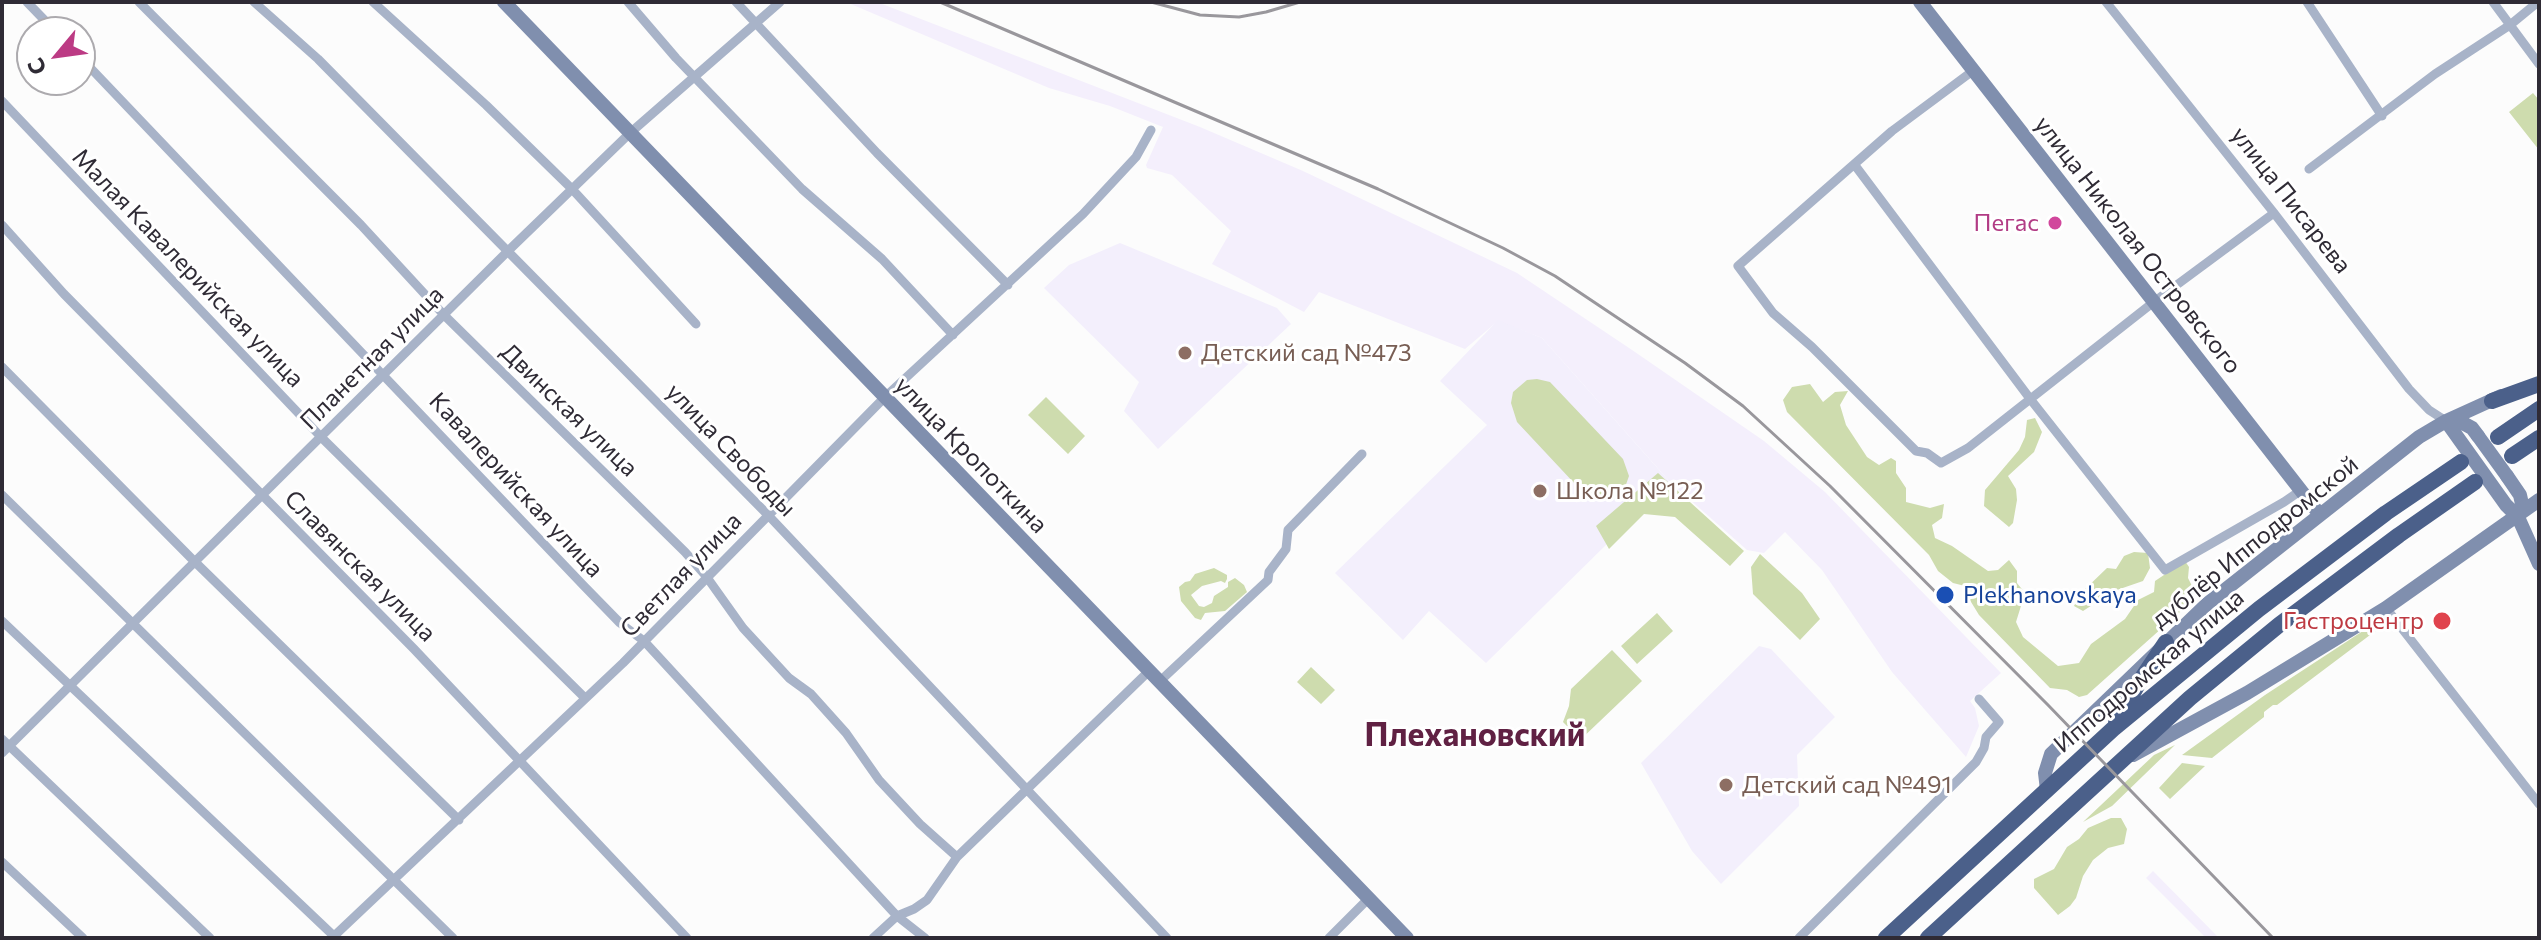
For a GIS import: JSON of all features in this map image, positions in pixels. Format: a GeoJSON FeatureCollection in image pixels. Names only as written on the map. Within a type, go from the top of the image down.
{"type":"FeatureCollection","features":[{"type":"Feature","properties":{"kind":"highway"},"geometry":{"type":"LineString","coordinates":[[2492,401],[2539,384]]}},
{"type":"Feature","properties":{"kind":"highway"},"geometry":{"type":"LineString","coordinates":[[2498,437],[2539,409]]}},
{"type":"Feature","properties":{"kind":"highway"},"geometry":{"type":"LineString","coordinates":[[2512,456],[2539,438]]}},
{"type":"Feature","properties":{"kind":"highway","name":"Ипподромская улица"},"geometry":{"type":"LineString","coordinates":[[1886,938],[2113,729],[2259,609],[2386,513],[2461,462]]}},
{"type":"Feature","properties":{"kind":"highway","name":"Ипподромская улица"},"geometry":{"type":"LineString","coordinates":[[1928,938],[2190,698],[2279,625],[2475,482]]}},
{"type":"Feature","properties":{"kind":"highway"},"geometry":{"type":"LineString","coordinates":[[2113,729],[2166,642]]}},
{"type":"Feature","properties":{"kind":"street","name":"Двинская улица"},"geometry":{"type":"LineString","coordinates":[[139,2],[361,225],[444,315],[706,576],[743,628],[789,678],[811,694],[846,733],[879,780],[920,824],[957,857]]}},
{"type":"Feature","properties":{"kind":"street"},"geometry":{"type":"LineString","coordinates":[[373,2],[572,189],[696,324]]}},
{"type":"Feature","properties":{"kind":"street","name":"улица Кропоткина"},"geometry":{"type":"LineString","coordinates":[[504,2],[1407,938]]}},
{"type":"Feature","properties":{"kind":"street"},"geometry":{"type":"LineString","coordinates":[[628,2],[676,58],[802,189],[882,259],[953,335]]}},
{"type":"Feature","properties":{"kind":"street"},"geometry":{"type":"LineString","coordinates":[[736,2],[877,153],[1008,285]]}},
{"type":"Feature","properties":{"kind":"street","name":"Планетная улица"},"geometry":{"type":"LineString","coordinates":[[5,746],[71,687],[194,561],[630,133],[780,2]]}},
{"type":"Feature","properties":{"kind":"street","name":"улица Писарева"},"geometry":{"type":"LineString","coordinates":[[2106,2],[2409,389],[2429,410],[2446,421],[2518,517],[2539,564]]}},
{"type":"Feature","properties":{"kind":"street"},"geometry":{"type":"LineString","coordinates":[[2307,2],[2382,116]]}},
{"type":"Feature","properties":{"kind":"street"},"geometry":{"type":"LineString","coordinates":[[2493,2],[2539,64]]}},
{"type":"Feature","properties":{"kind":"street"},"geometry":{"type":"LineString","coordinates":[[2309,169],[2435,74],[2510,25],[2538,2]]}},
{"type":"Feature","properties":{"kind":"street","name":"улица Свободы"},"geometry":{"type":"LineString","coordinates":[[259,4],[509,250],[768,515],[1167,938]]}},
{"type":"Feature","properties":{"kind":"street","name":"улица Николая Островского"},"geometry":{"type":"LineString","coordinates":[[1926,4],[2320,515]]}},
{"type":"Feature","properties":{"kind":"street"},"geometry":{"type":"LineString","coordinates":[[1974,70],[1892,131],[1738,266],[1773,313],[1812,347],[1916,451],[1927,453],[1941,463],[1968,448],[2155,301],[2274,213]]}},
{"type":"Feature","properties":{"kind":"street","name":"Кавалерийская улица"},"geometry":{"type":"LineString","coordinates":[[96,74],[584,586],[620,623],[644,641],[897,916],[925,938]]}},
{"type":"Feature","properties":{"kind":"street","name":"Малая Кавалерийская улица"},"geometry":{"type":"LineString","coordinates":[[2,101],[322,438],[585,698]]}},
{"type":"Feature","properties":{"kind":"street","name":"Светлая улица"},"geometry":{"type":"LineString","coordinates":[[334,937],[520,763],[885,397],[1083,214],[1136,157],[1151,130]]}},
{"type":"Feature","properties":{"kind":"street"},"geometry":{"type":"LineString","coordinates":[[1854,164],[2031,400],[2165,570],[2300,491]]}},
{"type":"Feature","properties":{"kind":"street","name":"Славянская улица"},"geometry":{"type":"LineString","coordinates":[[2,225],[64,294],[414,649],[687,938]]}},
{"type":"Feature","properties":{"kind":"street"},"geometry":{"type":"LineString","coordinates":[[2,367],[194,561],[459,820]]}},
{"type":"Feature","properties":{"kind":"street","name":"дублёр Ипподромской"},"geometry":{"type":"LineString","coordinates":[[2047,790],[2045,773],[2051,754],[2207,604],[2419,437],[2539,374]]}},
{"type":"Feature","properties":{"kind":"street","name":"улица Писарева"},"geometry":{"type":"LineString","coordinates":[[2446,421],[2461,422],[2472,428],[2520,495],[2522,504],[2518,517]]}},
{"type":"Feature","properties":{"kind":"street"},"geometry":{"type":"LineString","coordinates":[[873,938],[897,916],[927,900],[957,857],[1025,789],[1268,580],[1269,572],[1286,549],[1288,530],[1362,454]]}},
{"type":"Feature","properties":{"kind":"street"},"geometry":{"type":"LineString","coordinates":[[2,495],[453,938]]}},
{"type":"Feature","properties":{"kind":"street"},"geometry":{"type":"LineString","coordinates":[[2124,760],[2247,693],[2386,608],[2539,500]]}},
{"type":"Feature","properties":{"kind":"street"},"geometry":{"type":"LineString","coordinates":[[2386,608],[2539,804]]}},
{"type":"Feature","properties":{"kind":"street"},"geometry":{"type":"LineString","coordinates":[[2,621],[334,937]]}},
{"type":"Feature","properties":{"kind":"street"},"geometry":{"type":"LineString","coordinates":[[1799,938],[1976,762],[1986,737],[1999,722],[1979,699]]}},
{"type":"Feature","properties":{"kind":"street"},"geometry":{"type":"LineString","coordinates":[[5,746],[210,938]]}},
{"type":"Feature","properties":{"kind":"street"},"geometry":{"type":"LineString","coordinates":[[2,862],[83,938]]}},
{"type":"Feature","properties":{"kind":"street"},"geometry":{"type":"LineString","coordinates":[[1329,938],[1368,899]]}},
{"type":"Feature","properties":{"kind":"shaded area"},"geometry":{"type":"Polygon","coordinates":[[[846,2],[877,2],[1200,127],[1303,171],[1517,273],[1635,352],[1764,441],[1825,492],[2001,673],[1970,701],[1979,726],[1966,757],[1892,672],[1822,570],[1785,532],[1764,553],[1747,550],[1671,483],[1542,338],[1498,321],[1465,349],[1319,292],[1304,312],[1212,264],[1231,231],[1172,175],[1147,168],[1163,127],[1110,106],[1049,88],[846,2]]]}},
{"type":"Feature","properties":{"kind":"shaded area","name":"Детский сад №473"},"geometry":{"type":"Polygon","coordinates":[[[1120,243],[1277,308],[1291,324],[1158,449],[1124,411],[1139,382],[1044,288],[1069,265],[1120,243]]]}},
{"type":"Feature","properties":{"kind":"shaded area","name":"Школа №122"},"geometry":{"type":"Polygon","coordinates":[[[1498,320],[1542,338],[1670,482],[1486,663],[1429,611],[1403,640],[1335,573],[1487,425],[1440,381],[1498,320]]]}},
{"type":"Feature","properties":{"kind":"shaded area","name":"Детский сад №491"},"geometry":{"type":"Polygon","coordinates":[[[1759,646],[1771,649],[1835,717],[1797,755],[1799,806],[1721,884],[1692,851],[1641,763],[1759,646]]]}},
{"type":"Feature","properties":{"kind":"shaded area"},"geometry":{"type":"Polygon","coordinates":[[[2153,871],[2219,938],[2206,938],[2146,878],[2153,871]]]}},
{"type":"Feature","properties":{"kind":"green space"},"geometry":{"type":"Polygon","coordinates":[[[2533,93],[2539,100],[2539,150],[2509,112],[2533,93]]]}},
{"type":"Feature","properties":{"kind":"green space"},"geometry":{"type":"Polygon","coordinates":[[[1527,380],[1550,382],[1623,459],[1629,476],[1623,493],[1610,501],[1589,499],[1517,422],[1511,403],[1513,392],[1527,380]]]}},
{"type":"Feature","properties":{"kind":"green space"},"geometry":{"type":"Polygon","coordinates":[[[1810,384],[1823,402],[1835,392],[1848,391],[1840,405],[1846,425],[1867,457],[1879,465],[1891,458],[1896,461],[1896,473],[1906,488],[1906,502],[1930,508],[1944,504],[1942,518],[1932,525],[1935,538],[1988,571],[1998,570],[2009,560],[2017,571],[2017,583],[2025,593],[2016,622],[2023,637],[2058,666],[2079,663],[2091,644],[2125,619],[2138,600],[2154,592],[2155,581],[2185,561],[2196,603],[2181,611],[2087,695],[2079,697],[2067,690],[2050,688],[1979,615],[1968,597],[1969,587],[1953,583],[1938,571],[1929,555],[1787,412],[1783,400],[1792,387],[1810,384]]]}},
{"type":"Feature","properties":{"kind":"green space"},"geometry":{"type":"Polygon","coordinates":[[[1046,397],[1085,436],[1068,454],[1028,415],[1046,397]]]}},
{"type":"Feature","properties":{"kind":"green space"},"geometry":{"type":"Polygon","coordinates":[[[2035,418],[2042,432],[2034,452],[2008,476],[2016,489],[2017,500],[2013,523],[2009,527],[1984,506],[1985,490],[2019,450],[2025,437],[2027,420],[2035,418]]]}},
{"type":"Feature","properties":{"kind":"green space"},"geometry":{"type":"Polygon","coordinates":[[[1658,473],[1744,551],[1730,566],[1675,517],[1644,514],[1609,549],[1596,526],[1658,473]]]}},
{"type":"Feature","properties":{"kind":"green space"},"geometry":{"type":"Polygon","coordinates":[[[2134,552],[2148,553],[2150,568],[2143,581],[2114,591],[2083,611],[2074,606],[2081,593],[2107,568],[2116,569],[2124,556],[2134,552]]]}},
{"type":"Feature","properties":{"kind":"green space"},"geometry":{"type":"Polygon","coordinates":[[[1760,554],[1802,593],[1820,619],[1800,640],[1753,594],[1751,567],[1760,554]]]}},
{"type":"Feature","properties":{"kind":"green space"},"geometry":{"type":"Polygon","coordinates":[[[1214,568],[1227,575],[1227,579],[1225,583],[1221,581],[1202,586],[1191,595],[1199,606],[1212,603],[1214,596],[1235,578],[1247,592],[1225,611],[1205,613],[1201,620],[1195,618],[1181,601],[1179,587],[1195,574],[1214,568]]]}},
{"type":"Feature","properties":{"kind":"green space"},"geometry":{"type":"Polygon","coordinates":[[[1657,613],[1673,631],[1637,664],[1621,646],[1657,613]]]}},
{"type":"Feature","properties":{"kind":"green space"},"geometry":{"type":"Polygon","coordinates":[[[2382,626],[2273,705],[2264,712],[2264,717],[2212,758],[2182,755],[2265,695],[2369,627],[2382,626]]]}},
{"type":"Feature","properties":{"kind":"green space"},"geometry":{"type":"Polygon","coordinates":[[[1612,650],[1642,681],[1577,743],[1571,738],[1575,734],[1563,722],[1571,689],[1612,650]]]}},
{"type":"Feature","properties":{"kind":"green space"},"geometry":{"type":"Polygon","coordinates":[[[1311,667],[1335,690],[1321,704],[1297,682],[1311,667]]]}},
{"type":"Feature","properties":{"kind":"green space"},"geometry":{"type":"Polygon","coordinates":[[[2175,745],[2112,806],[2083,822],[2154,755],[2175,745]]]}},
{"type":"Feature","properties":{"kind":"green space"},"geometry":{"type":"Polygon","coordinates":[[[2182,763],[2205,766],[2170,799],[2159,788],[2182,763]]]}},
{"type":"Feature","properties":{"kind":"green space"},"geometry":{"type":"Polygon","coordinates":[[[2111,818],[2121,818],[2127,829],[2124,844],[2108,848],[2093,860],[2083,876],[2076,898],[2058,915],[2034,888],[2034,879],[2054,869],[2067,847],[2088,828],[2111,818]]]}},
{"type":"Feature","properties":{"kind":"railway"},"geometry":{"type":"LineString","coordinates":[[940,2],[1378,189],[1503,248],[1555,276],[1685,363],[1743,406],[1830,486],[2048,705],[2273,938]]}},
{"type":"Feature","properties":{"kind":"railway"},"geometry":{"type":"LineString","coordinates":[[1151,2],[1200,15],[1239,17],[1300,2]]}},
{"type":"Feature","properties":{"kind":"place","name":"Пегас"},"geometry":{"type":"Point","coordinates":[2055,223]}},
{"type":"Feature","properties":{"kind":"place","name":"Детский сад №473"},"geometry":{"type":"Point","coordinates":[1185,353]}},
{"type":"Feature","properties":{"kind":"place","name":"Школа №122"},"geometry":{"type":"Point","coordinates":[1540,491]}},
{"type":"Feature","properties":{"kind":"place","name":"Plekhanovskaya"},"geometry":{"type":"Point","coordinates":[1945,595]}},
{"type":"Feature","properties":{"kind":"place","name":"Гастроцентр"},"geometry":{"type":"Point","coordinates":[2442,621]}},
{"type":"Feature","properties":{"kind":"place","name":"Детский сад №491"},"geometry":{"type":"Point","coordinates":[1726,785]}},
{"type":"Feature","properties":{"kind":"district","name":"Плехановский"},"geometry":{"type":"Point","coordinates":[1475,735]}}]}
